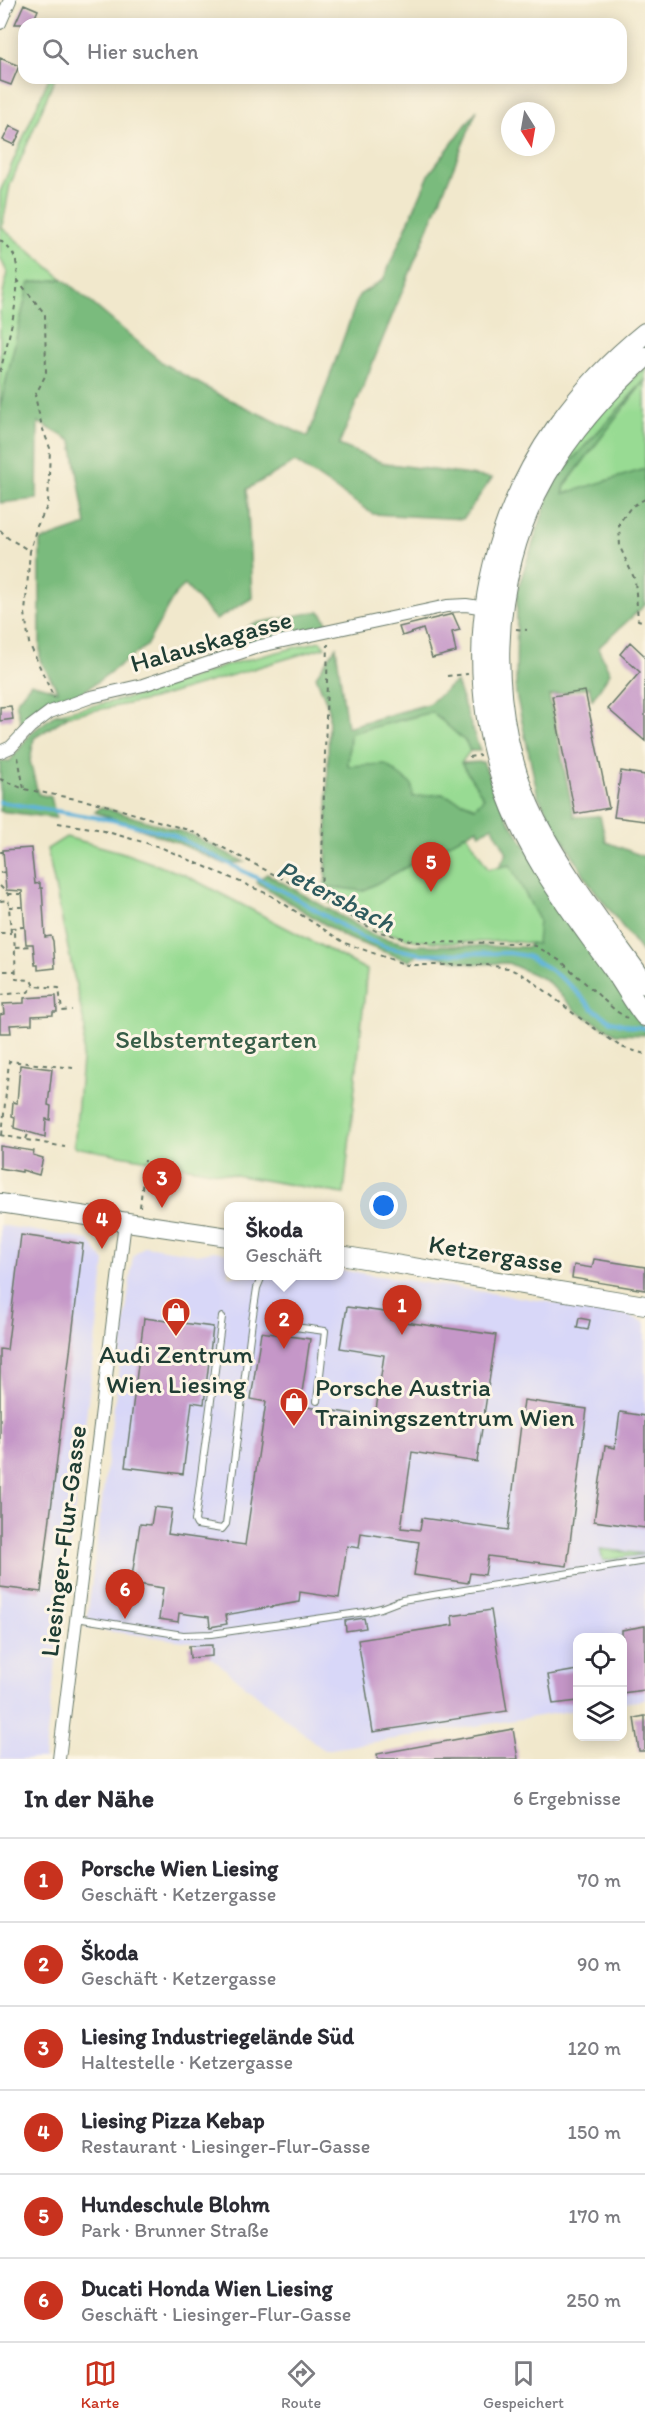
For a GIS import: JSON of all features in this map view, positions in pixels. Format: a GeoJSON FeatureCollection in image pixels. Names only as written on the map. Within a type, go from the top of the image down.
{"type":"FeatureCollection","features":[{"type":"Feature","properties":{"kind":"main road"},"geometry":{"type":"LineString","coordinates":[[637,1015],[625,985],[567,905],[527,840],[502,780],[494,752],[483,691],[483,672],[486,608],[495,556],[520,488],[537,456],[580,396],[645,333]]}},
{"type":"Feature","properties":{"kind":"main road"},"geometry":{"type":"LineString","coordinates":[[645,357],[579,425],[545,477],[525,519],[510,570],[499,651],[500,683],[512,753],[522,787],[536,821],[579,893],[645,984]]}},
{"type":"Feature","properties":{"kind":"main road"},"geometry":{"type":"LineString","coordinates":[[0,1203],[224,1236]]}},
{"type":"Feature","properties":{"kind":"main road","name":"Ketzergasse"},"geometry":{"type":"LineString","coordinates":[[344,1256],[645,1305]]}},
{"type":"Feature","properties":{"kind":"street"},"geometry":{"type":"LineString","coordinates":[[0,23],[10,0]]}},
{"type":"Feature","properties":{"kind":"street","name":"Halauskagasse"},"geometry":{"type":"LineString","coordinates":[[0,752],[14,743],[30,727],[56,710],[91,697],[143,685],[260,646],[447,606],[466,605],[486,608]]}},
{"type":"Feature","properties":{"kind":"street","name":"Liesinger-Flur-Gasse"},"geometry":{"type":"LineString","coordinates":[[59,1759],[125,1222]]}},
{"type":"Feature","properties":{"kind":"lane"},"geometry":{"type":"LineString","coordinates":[[222,1317],[195,1521],[197,1525],[222,1529],[226,1524],[252,1321],[260,1280]]}},
{"type":"Feature","properties":{"kind":"lane"},"geometry":{"type":"LineString","coordinates":[[287,1326],[325,1331],[317,1401]]}},
{"type":"Feature","properties":{"kind":"lane"},"geometry":{"type":"LineString","coordinates":[[76,1618],[183,1635],[211,1634],[364,1612],[402,1600],[645,1561]]}},
{"type":"Feature","properties":{"kind":"path"},"geometry":{"type":"LineString","coordinates":[[0,240],[15,256],[17,279],[11,329],[0,372]]}},
{"type":"Feature","properties":{"kind":"path"},"geometry":{"type":"LineString","coordinates":[[17,279],[45,314],[46,374],[35,396],[42,427],[50,448],[48,505],[37,526],[30,550],[25,613],[28,643],[54,694],[56,710]]}},
{"type":"Feature","properties":{"kind":"path"},"geometry":{"type":"LineString","coordinates":[[645,499],[631,507],[619,523],[620,547],[634,579],[638,620],[645,622]]}},
{"type":"Feature","properties":{"kind":"path"},"geometry":{"type":"LineString","coordinates":[[0,530],[8,538],[30,550]]}},
{"type":"Feature","properties":{"kind":"path"},"geometry":{"type":"LineString","coordinates":[[321,899],[326,648],[332,632]]}},
{"type":"Feature","properties":{"kind":"path"},"geometry":{"type":"LineString","coordinates":[[447,676],[483,672]]}},
{"type":"Feature","properties":{"kind":"path"},"geometry":{"type":"LineString","coordinates":[[14,743],[19,753],[24,789]]}},
{"type":"Feature","properties":{"kind":"path"},"geometry":{"type":"LineString","coordinates":[[0,779],[24,789],[102,804],[191,831],[321,899],[376,932],[417,942],[515,943],[536,946],[637,1015]]}},
{"type":"Feature","properties":{"kind":"path"},"geometry":{"type":"LineString","coordinates":[[58,823],[97,829],[160,847],[270,895],[345,943],[407,965],[487,965],[507,968],[529,978],[621,1047],[645,1054]]}},
{"type":"Feature","properties":{"kind":"path"},"geometry":{"type":"LineString","coordinates":[[0,873],[5,872]]}},
{"type":"Feature","properties":{"kind":"path"},"geometry":{"type":"LineString","coordinates":[[0,886],[8,894],[11,933]]}},
{"type":"Feature","properties":{"kind":"path"},"geometry":{"type":"LineString","coordinates":[[8,894],[22,894]]}},
{"type":"Feature","properties":{"kind":"path"},"geometry":{"type":"LineString","coordinates":[[0,901],[9,900]]}},
{"type":"Feature","properties":{"kind":"path"},"geometry":{"type":"LineString","coordinates":[[9,907],[23,907]]}},
{"type":"Feature","properties":{"kind":"path"},"geometry":{"type":"LineString","coordinates":[[11,928],[25,927]]}},
{"type":"Feature","properties":{"kind":"path"},"geometry":{"type":"LineString","coordinates":[[0,933],[14,932],[16,979],[31,980],[34,986]]}},
{"type":"Feature","properties":{"kind":"path"},"geometry":{"type":"LineString","coordinates":[[15,947],[33,946]]}},
{"type":"Feature","properties":{"kind":"path"},"geometry":{"type":"LineString","coordinates":[[4,971],[16,971]]}},
{"type":"Feature","properties":{"kind":"path"},"geometry":{"type":"LineString","coordinates":[[0,995],[28,992],[34,986],[59,988],[62,1011],[72,1010]]}},
{"type":"Feature","properties":{"kind":"path"},"geometry":{"type":"LineString","coordinates":[[65,1147],[1,1135],[9,1061],[73,1068]]}},
{"type":"Feature","properties":{"kind":"path"},"geometry":{"type":"LineString","coordinates":[[26,1139],[29,1132]]}},
{"type":"Feature","properties":{"kind":"path"},"geometry":{"type":"LineString","coordinates":[[140,1207],[145,1160]]}},
{"type":"Feature","properties":{"kind":"shaded area"},"geometry":{"type":"Polygon","coordinates":[[[0,1225],[89,1240],[105,1262],[44,1759],[0,1759],[0,1225]]]}},
{"type":"Feature","properties":{"kind":"shaded area"},"geometry":{"type":"Polygon","coordinates":[[[145,1246],[197,1254],[213,1251],[224,1252],[224,1280],[344,1280],[344,1271],[625,1314],[645,1322],[645,1700],[627,1702],[627,1633],[573,1633],[573,1711],[324,1750],[192,1642],[86,1628],[133,1256],[145,1246]]]}},
{"type":"Feature","properties":{"kind":"green space"},"geometry":{"type":"Polygon","coordinates":[[[46,84],[52,84],[10,185],[2,228],[63,279],[29,283],[0,407],[0,311],[7,272],[0,257],[0,192],[46,84]]]}},
{"type":"Feature","properties":{"kind":"green space"},"geometry":{"type":"Polygon","coordinates":[[[477,110],[339,445],[383,463],[492,478],[463,519],[373,514],[295,462],[247,489],[252,598],[216,620],[185,585],[176,593],[146,646],[79,695],[50,706],[21,724],[16,702],[31,683],[58,691],[40,660],[40,541],[86,525],[72,441],[38,422],[37,499],[0,503],[0,407],[29,283],[63,279],[164,364],[218,394],[308,437],[359,295],[383,280],[430,173],[477,110]]]}},
{"type":"Feature","properties":{"kind":"green space"},"geometry":{"type":"Polygon","coordinates":[[[645,366],[645,469],[563,495],[565,486],[636,390],[554,480],[572,448],[595,419],[645,366]]]}},
{"type":"Feature","properties":{"kind":"green space"},"geometry":{"type":"Polygon","coordinates":[[[645,380],[565,485],[563,494],[645,469],[645,605],[598,648],[610,673],[592,700],[589,687],[549,696],[574,817],[600,816],[606,842],[645,857],[645,956],[589,883],[538,796],[516,694],[517,591],[554,480],[645,380]]]}},
{"type":"Feature","properties":{"kind":"green space"},"geometry":{"type":"Polygon","coordinates":[[[320,611],[330,627],[225,647],[252,624],[320,611]]]}},
{"type":"Feature","properties":{"kind":"green space"},"geometry":{"type":"Polygon","coordinates":[[[320,641],[325,647],[153,699],[70,715],[56,714],[146,694],[231,664],[320,641]]]}},
{"type":"Feature","properties":{"kind":"green space"},"geometry":{"type":"Polygon","coordinates":[[[336,647],[347,727],[428,704],[456,682],[480,751],[470,751],[466,742],[432,712],[350,733],[348,766],[385,764],[412,785],[413,797],[442,794],[475,807],[484,798],[461,763],[483,762],[508,819],[645,1030],[645,1035],[616,1034],[577,1012],[546,980],[508,963],[473,964],[421,953],[409,961],[347,938],[256,882],[267,874],[376,936],[411,945],[528,947],[531,943],[537,944],[539,920],[510,865],[499,867],[507,853],[492,826],[480,834],[477,828],[363,891],[324,886],[329,709],[316,676],[336,647]]]}},
{"type":"Feature","properties":{"kind":"green space"},"geometry":{"type":"Polygon","coordinates":[[[433,712],[466,742],[470,751],[461,763],[485,798],[475,807],[442,794],[413,797],[348,767],[350,733],[433,712]]]}},
{"type":"Feature","properties":{"kind":"green space"},"geometry":{"type":"Polygon","coordinates":[[[56,714],[70,715],[34,738],[30,761],[38,794],[51,797],[56,818],[0,811],[0,761],[10,761],[32,732],[56,714]]]}},
{"type":"Feature","properties":{"kind":"green space"},"geometry":{"type":"Polygon","coordinates":[[[101,807],[192,835],[244,862],[225,864],[176,842],[95,812],[101,807]]]}},
{"type":"Feature","properties":{"kind":"green space"},"geometry":{"type":"Polygon","coordinates":[[[467,834],[488,869],[510,865],[574,943],[537,944],[507,941],[448,943],[414,940],[380,931],[322,898],[324,886],[388,849],[467,834]]]}},
{"type":"Feature","properties":{"kind":"green space","name":"Selbsterntegarten"},"geometry":{"type":"Polygon","coordinates":[[[66,837],[121,852],[185,875],[367,970],[344,1194],[74,1147],[85,1028],[47,849],[66,837]]]}},
{"type":"Feature","properties":{"kind":"green space"},"geometry":{"type":"Polygon","coordinates":[[[600,1549],[644,1554],[603,1561],[600,1549]]]}},
{"type":"Feature","properties":{"kind":"building"},"geometry":{"type":"Polygon","coordinates":[[[24,4],[38,10],[35,18],[18,18],[18,24],[15,24],[24,4]]]}},
{"type":"Feature","properties":{"kind":"building"},"geometry":{"type":"Polygon","coordinates":[[[0,58],[18,66],[11,85],[0,81],[0,58]]]}},
{"type":"Feature","properties":{"kind":"building"},"geometry":{"type":"Polygon","coordinates":[[[10,126],[21,131],[14,145],[3,140],[10,126]]]}},
{"type":"Feature","properties":{"kind":"building"},"geometry":{"type":"Polygon","coordinates":[[[453,614],[460,630],[452,632],[456,652],[432,658],[423,629],[402,636],[399,627],[453,614]]]}},
{"type":"Feature","properties":{"kind":"building"},"geometry":{"type":"Polygon","coordinates":[[[630,642],[645,656],[645,741],[608,709],[640,672],[620,654],[630,642]]]}},
{"type":"Feature","properties":{"kind":"building"},"geometry":{"type":"Polygon","coordinates":[[[585,691],[609,808],[575,814],[552,696],[585,691]]]}},
{"type":"Feature","properties":{"kind":"building"},"geometry":{"type":"Polygon","coordinates":[[[11,706],[13,719],[0,721],[0,707],[11,706]]]}},
{"type":"Feature","properties":{"kind":"building"},"geometry":{"type":"Polygon","coordinates":[[[621,771],[645,775],[645,821],[614,817],[621,771]]]}},
{"type":"Feature","properties":{"kind":"building"},"geometry":{"type":"Polygon","coordinates":[[[31,848],[35,884],[40,883],[40,888],[42,888],[45,937],[51,936],[53,941],[55,968],[38,970],[38,965],[35,965],[33,944],[26,944],[22,891],[6,890],[3,850],[31,848]]]}},
{"type":"Feature","properties":{"kind":"building"},"geometry":{"type":"Polygon","coordinates":[[[56,996],[57,1012],[53,1012],[53,1015],[32,1016],[32,1024],[10,1025],[11,1033],[0,1033],[0,1015],[4,1014],[3,1004],[24,1003],[24,998],[56,996]]]}},
{"type":"Feature","properties":{"kind":"building"},"geometry":{"type":"Polygon","coordinates":[[[20,1065],[52,1069],[48,1105],[51,1106],[50,1120],[46,1119],[45,1137],[14,1128],[13,1102],[17,1103],[20,1065]]]}},
{"type":"Feature","properties":{"kind":"building"},"geometry":{"type":"Polygon","coordinates":[[[0,1146],[34,1151],[33,1155],[43,1158],[39,1175],[22,1170],[22,1172],[0,1168],[0,1146]]]}},
{"type":"Feature","properties":{"kind":"building"},"geometry":{"type":"Polygon","coordinates":[[[21,1235],[83,1244],[41,1592],[0,1587],[0,1349],[7,1350],[21,1235]]]}},
{"type":"Feature","properties":{"kind":"building"},"geometry":{"type":"Polygon","coordinates":[[[594,1259],[645,1267],[645,1290],[572,1278],[574,1265],[592,1268],[594,1259]]]}},
{"type":"Feature","properties":{"kind":"building"},"geometry":{"type":"Polygon","coordinates":[[[347,1307],[392,1313],[391,1320],[496,1335],[477,1462],[412,1452],[401,1528],[420,1530],[422,1518],[508,1530],[524,1400],[587,1409],[567,1566],[488,1556],[485,1575],[470,1573],[468,1583],[414,1575],[419,1542],[361,1533],[359,1548],[347,1546],[339,1598],[300,1592],[299,1602],[225,1615],[227,1624],[210,1627],[209,1617],[179,1613],[178,1622],[159,1619],[163,1588],[131,1583],[140,1524],[151,1525],[154,1507],[172,1509],[168,1534],[245,1545],[266,1402],[251,1399],[261,1332],[310,1339],[300,1406],[375,1417],[384,1355],[340,1348],[347,1307]]]}},
{"type":"Feature","properties":{"kind":"building"},"geometry":{"type":"Polygon","coordinates":[[[144,1318],[213,1327],[204,1404],[192,1402],[183,1474],[125,1467],[144,1318]]]}},
{"type":"Feature","properties":{"kind":"building"},"geometry":{"type":"Polygon","coordinates":[[[579,1318],[590,1320],[588,1330],[577,1328],[579,1318]]]}},
{"type":"Feature","properties":{"kind":"building"},"geometry":{"type":"Polygon","coordinates":[[[620,1412],[645,1416],[645,1528],[594,1521],[605,1446],[615,1448],[620,1412]]]}},
{"type":"Feature","properties":{"kind":"building"},"geometry":{"type":"Polygon","coordinates":[[[491,1610],[507,1711],[373,1732],[358,1640],[453,1625],[452,1616],[491,1610]]]}},
{"type":"Feature","properties":{"kind":"building"},"geometry":{"type":"Polygon","coordinates":[[[364,1618],[366,1628],[346,1631],[345,1621],[364,1618]]]}},
{"type":"Feature","properties":{"kind":"building"},"geometry":{"type":"Polygon","coordinates":[[[645,1626],[645,1690],[627,1692],[627,1633],[622,1633],[622,1630],[645,1626]]]}},
{"type":"Feature","properties":{"kind":"building"},"geometry":{"type":"Polygon","coordinates":[[[212,1645],[212,1656],[190,1658],[189,1646],[212,1645]]]}},
{"type":"Feature","properties":{"kind":"building"},"geometry":{"type":"Polygon","coordinates":[[[573,1671],[573,1702],[553,1704],[548,1675],[573,1671]]]}},
{"type":"Feature","properties":{"kind":"building"},"geometry":{"type":"Polygon","coordinates":[[[645,1716],[645,1751],[639,1751],[634,1718],[645,1716]]]}},
{"type":"Feature","properties":{"kind":"building"},"geometry":{"type":"Polygon","coordinates":[[[513,1729],[518,1759],[378,1759],[377,1754],[513,1729]]]}},
{"type":"Feature","properties":{"kind":"waterway","name":"Petersbach"},"geometry":{"type":"LineString","coordinates":[[0,802],[112,820],[171,834],[292,896],[359,936],[386,947],[421,954],[509,953],[527,956],[548,968],[571,986],[592,1008],[611,1021],[645,1028]]}},
{"type":"Feature","properties":{"kind":"place","name":"Hundeschule Blohm"},"geometry":{"type":"Point","coordinates":[431,892]}},
{"type":"Feature","properties":{"kind":"place","name":"Liesing Industriegelände Süd"},"geometry":{"type":"Point","coordinates":[162,1208]}},
{"type":"Feature","properties":{"kind":"place","name":"Liesing Pizza Kebap"},"geometry":{"type":"Point","coordinates":[102,1249]}},
{"type":"Feature","properties":{"kind":"place","name":"Porsche Wien Liesing"},"geometry":{"type":"Point","coordinates":[402,1335]}},
{"type":"Feature","properties":{"kind":"place","name":"Audi Zentrum Wien Liesing"},"geometry":{"type":"Point","coordinates":[176,1338]}},
{"type":"Feature","properties":{"kind":"place","name":"Škoda"},"geometry":{"type":"Point","coordinates":[284,1349]}},
{"type":"Feature","properties":{"kind":"place","name":"Porsche Austria Trainingszentrum Wien"},"geometry":{"type":"Point","coordinates":[294,1428]}},
{"type":"Feature","properties":{"kind":"place","name":"Ducati Honda Wien Liesing"},"geometry":{"type":"Point","coordinates":[125,1619]}}]}
